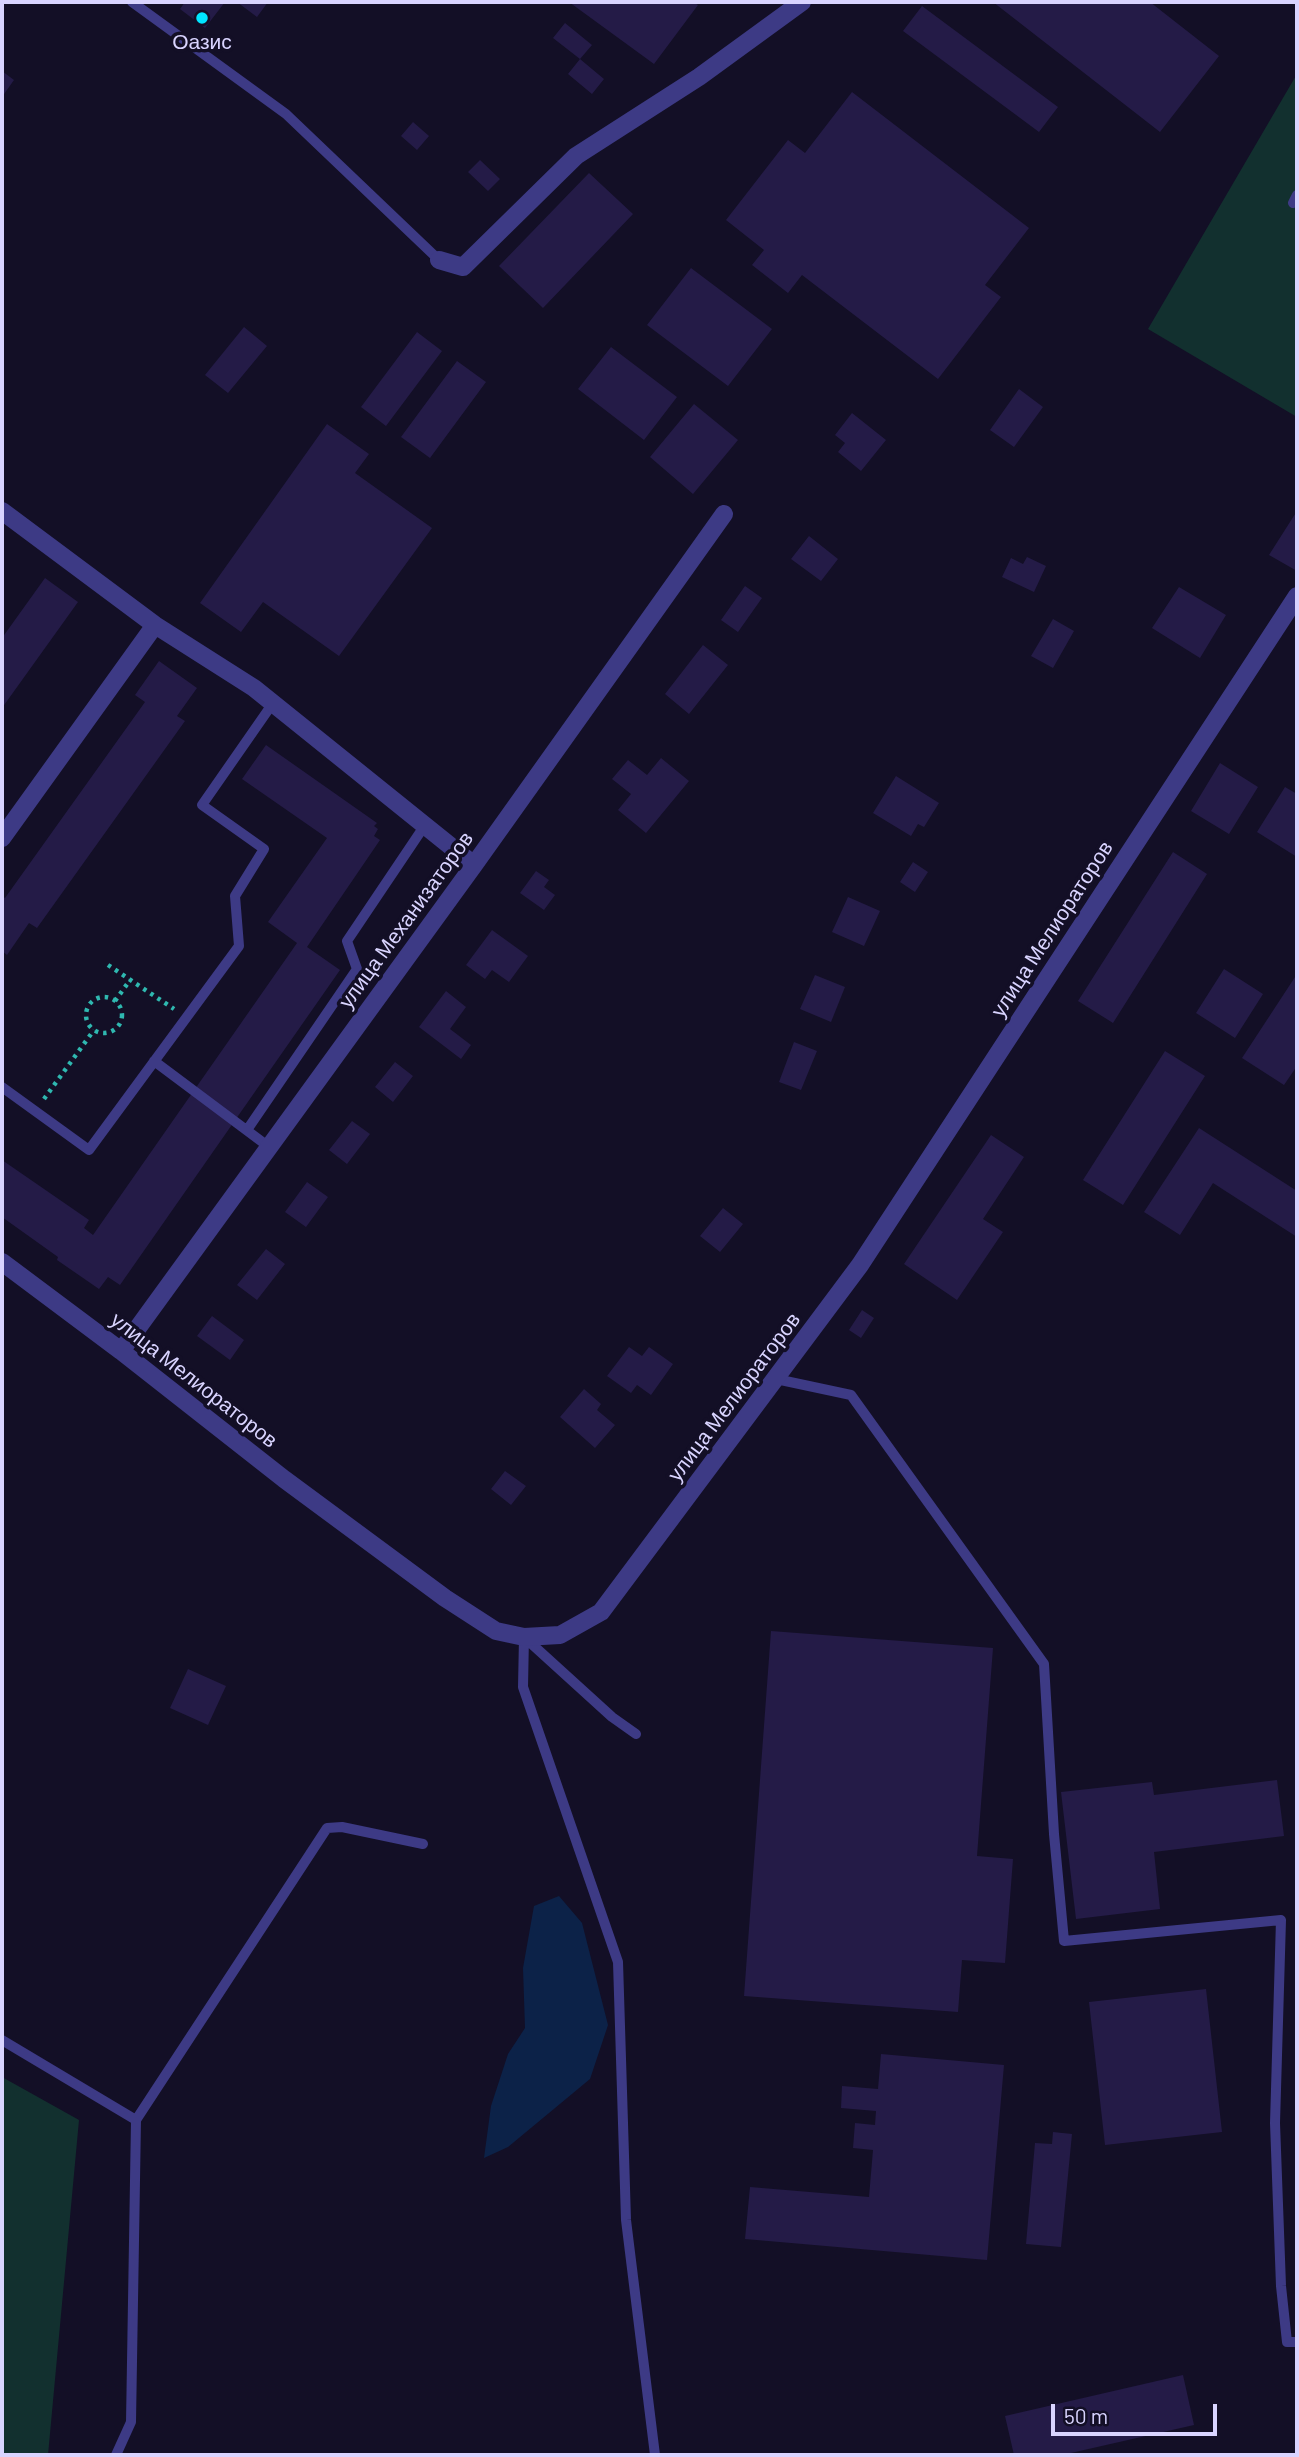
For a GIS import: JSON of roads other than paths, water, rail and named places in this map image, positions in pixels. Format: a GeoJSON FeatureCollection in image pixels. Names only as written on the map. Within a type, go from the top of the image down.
{"type":"FeatureCollection","features":[{"type":"Feature","properties":{"kind":"street"},"geometry":{"type":"LineString","coordinates":[[439,260],[463,267],[576,156],[699,77],[802,2]]}},
{"type":"Feature","properties":{"kind":"street"},"geometry":{"type":"LineString","coordinates":[[2,512],[155,625],[254,688],[474,864]]}},
{"type":"Feature","properties":{"kind":"street","name":"улица Механизаторов"},"geometry":{"type":"LineString","coordinates":[[121,1351],[724,513]]}},
{"type":"Feature","properties":{"kind":"street","name":"улица Мелиораторов"},"geometry":{"type":"LineString","coordinates":[[2,1262],[284,1479],[445,1598],[496,1631],[524,1637],[560,1634],[601,1612],[868,1254],[1297,596]]}},
{"type":"Feature","properties":{"kind":"street"},"geometry":{"type":"LineString","coordinates":[[2,838],[155,625]]}},
{"type":"Feature","properties":{"kind":"lane"},"geometry":{"type":"LineString","coordinates":[[132,2],[286,114],[439,260]]}},
{"type":"Feature","properties":{"kind":"lane"},"geometry":{"type":"LineString","coordinates":[[2,1087],[89,1150],[239,946],[235,896],[264,849],[202,805],[273,703]]}},
{"type":"Feature","properties":{"kind":"lane"},"geometry":{"type":"LineString","coordinates":[[247,1130],[357,970],[347,941],[425,825]]}},
{"type":"Feature","properties":{"kind":"lane"},"geometry":{"type":"LineString","coordinates":[[154,1061],[270,1147]]}},
{"type":"Feature","properties":{"kind":"lane"},"geometry":{"type":"LineString","coordinates":[[776,1379],[850,1395],[1044,1664],[1054,1834],[1064,1941],[1280,1920],[1275,2123],[1281,2286],[1287,2342],[1297,2342]]}},
{"type":"Feature","properties":{"kind":"lane"},"geometry":{"type":"LineString","coordinates":[[524,1637],[612,1717],[636,1734]]}},
{"type":"Feature","properties":{"kind":"lane"},"geometry":{"type":"LineString","coordinates":[[524,1637],[523,1687],[618,1962],[626,2220],[655,2455]]}},
{"type":"Feature","properties":{"kind":"lane"},"geometry":{"type":"LineString","coordinates":[[116,2455],[131,2422],[136,2120],[327,1828],[342,1826],[424,1844]]}},
{"type":"Feature","properties":{"kind":"lane"},"geometry":{"type":"LineString","coordinates":[[2,2040],[136,2120]]}},
{"type":"Feature","properties":{"kind":"water"},"geometry":{"type":"Polygon","coordinates":[[[559,1896],[582,1923],[608,2025],[590,2079],[508,2147],[484,2158],[491,2106],[508,2054],[525,2028],[523,1968],[534,1906],[559,1896]]]}},
{"type":"Feature","properties":{"kind":"place","name":"Оазис"},"geometry":{"type":"Point","coordinates":[202,18]}}]}
